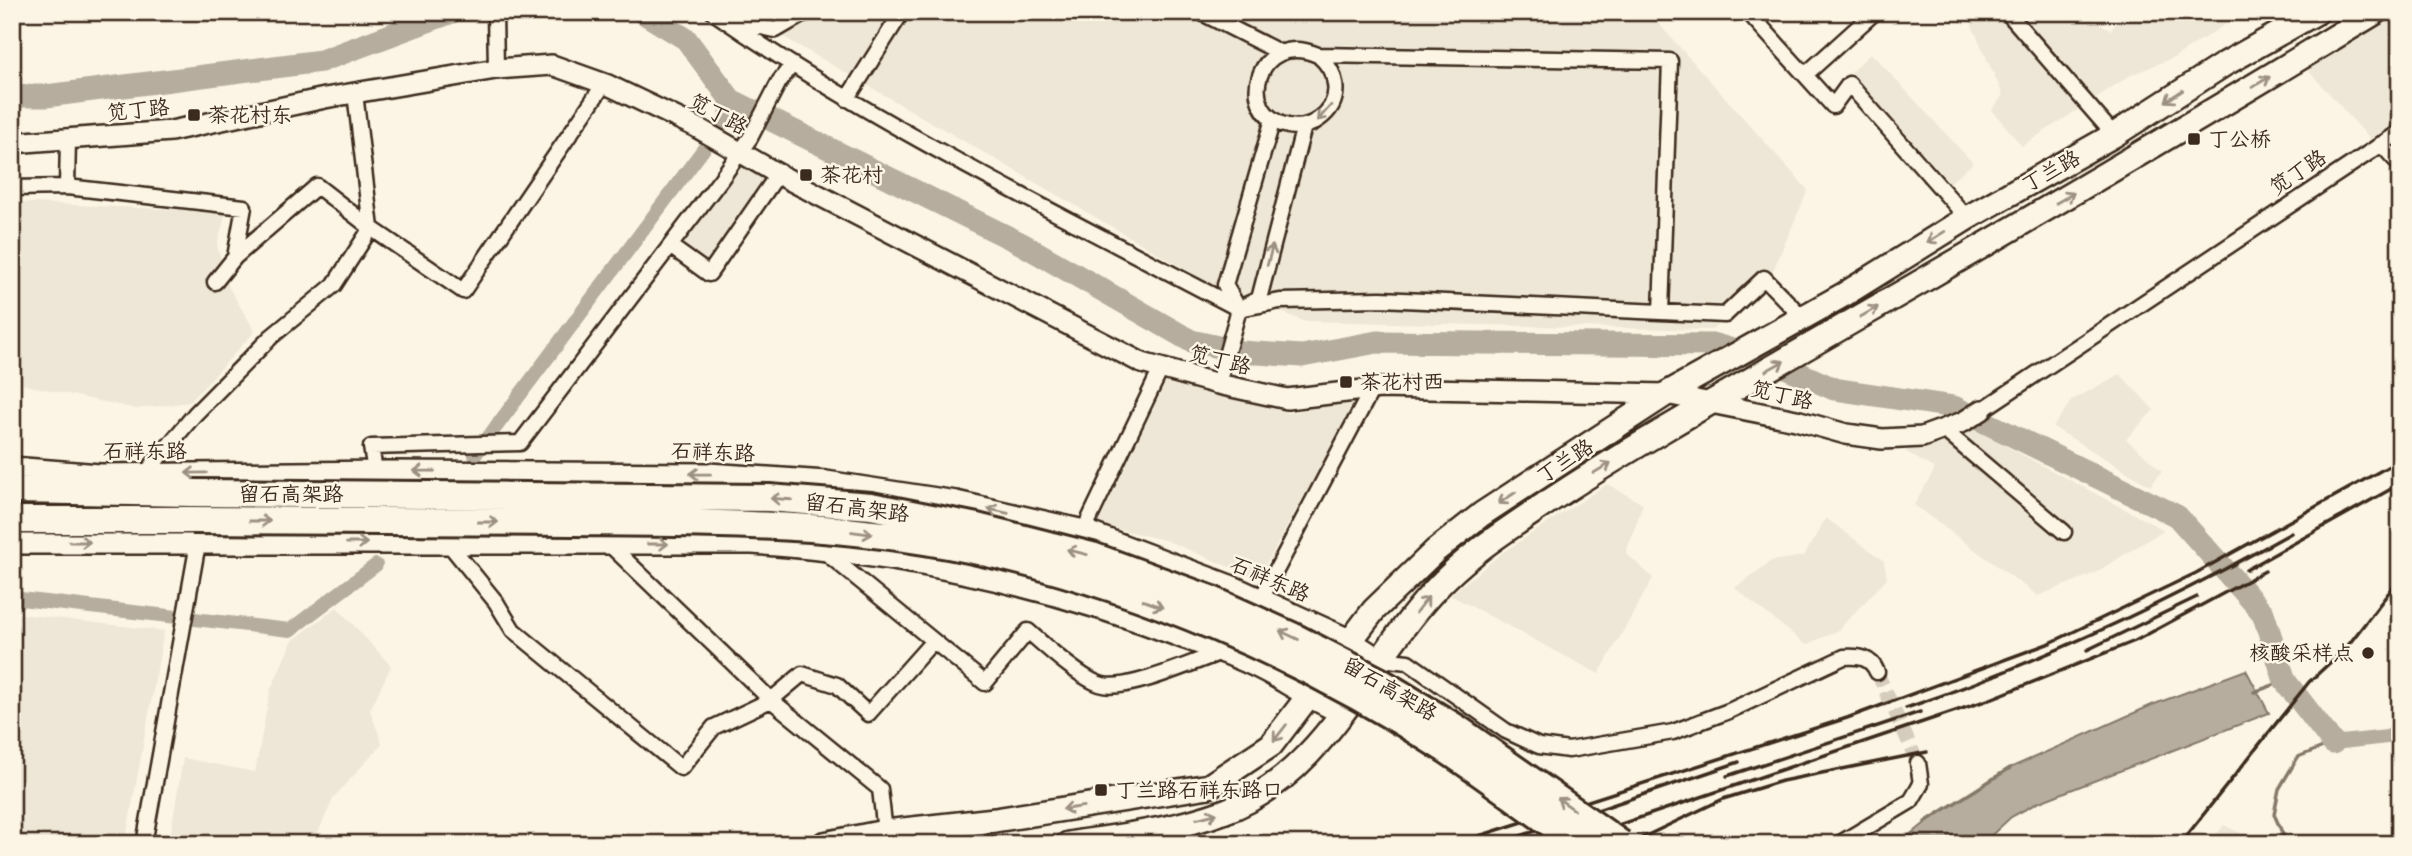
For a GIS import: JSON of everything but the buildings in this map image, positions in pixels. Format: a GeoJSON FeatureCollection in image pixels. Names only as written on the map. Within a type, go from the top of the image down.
{"type":"FeatureCollection","features":[{"type":"Feature","properties":{"kind":"highway","name":"留石高架路"},"geometry":{"type":"LineString","coordinates":[[12,490],[769,498],[871,506],[977,527],[1092,556],[1210,599],[1292,636],[1379,681],[1458,729],[1621,844]]}},
{"type":"Feature","properties":{"kind":"highway","name":"留石高架路"},"geometry":{"type":"LineString","coordinates":[[12,520],[195,532],[768,523],[866,533],[970,550],[1083,579],[1199,621],[1280,656],[1447,750],[1579,844]]}},
{"type":"Feature","properties":{"kind":"main road","name":"丁兰路"},"geometry":{"type":"LineString","coordinates":[[824,844],[885,832],[995,820],[1209,786],[1271,745],[1349,639],[1435,551],[1482,514],[1666,394],[2114,135],[2223,65],[2317,12]]}},
{"type":"Feature","properties":{"kind":"main road","name":"丁兰路"},"geometry":{"type":"LineString","coordinates":[[1068,844],[1145,832],[1226,811],[1276,783],[1310,753],[1343,714],[1380,659],[1432,592],[1489,541],[1567,489],[2168,139],[2376,12]]}},
{"type":"Feature","properties":{"kind":"main road","name":"笕丁路"},"geometry":{"type":"LineString","coordinates":[[12,143],[171,131],[355,93],[496,69],[552,65],[604,84],[737,144],[778,174],[1142,363],[1161,369],[1221,377],[1287,399],[1372,389],[1475,388],[1666,394],[1846,434],[1882,439],[1922,437],[1963,422],[1982,410]]}},
{"type":"Feature","properties":{"kind":"main road","name":"石祥东路"},"geometry":{"type":"LineString","coordinates":[[12,467],[100,474],[375,471],[708,473],[826,481],[956,501],[1084,530],[1261,599],[1349,639],[1380,659]]}},
{"type":"Feature","properties":{"kind":"main road"},"geometry":{"type":"LineString","coordinates":[[12,544],[195,532],[449,544],[752,544],[821,549],[920,562],[1083,603],[1219,653],[1277,678],[1307,699],[1343,714]]}},
{"type":"Feature","properties":{"kind":"street"},"geometry":{"type":"LineString","coordinates":[[718,16],[776,30],[807,12]]}},
{"type":"Feature","properties":{"kind":"street"},"geometry":{"type":"LineString","coordinates":[[848,99],[902,12]]}},
{"type":"Feature","properties":{"kind":"street"},"geometry":{"type":"LineString","coordinates":[[1200,12],[1279,52]]}},
{"type":"Feature","properties":{"kind":"street"},"geometry":{"type":"LineString","coordinates":[[1748,12],[1833,106],[1849,84],[1967,218]]}},
{"type":"Feature","properties":{"kind":"street"},"geometry":{"type":"LineString","coordinates":[[1805,75],[1875,12]]}},
{"type":"Feature","properties":{"kind":"street"},"geometry":{"type":"LineString","coordinates":[[2007,12],[2114,135]]}},
{"type":"Feature","properties":{"kind":"street"},"geometry":{"type":"LineString","coordinates":[[495,14],[496,69]]}},
{"type":"Feature","properties":{"kind":"street"},"geometry":{"type":"LineString","coordinates":[[718,16],[791,66],[848,99],[1239,309],[1280,301],[1381,299],[1725,315],[1764,278],[1802,317]]}},
{"type":"Feature","properties":{"kind":"street"},"geometry":{"type":"LineString","coordinates":[[1318,54],[1334,75],[1336,88],[1327,113],[1304,126],[1293,127],[1273,119],[1258,97],[1257,84],[1268,60],[1279,52],[1292,48],[1318,54],[1670,61],[1661,312]]}},
{"type":"Feature","properties":{"kind":"street"},"geometry":{"type":"LineString","coordinates":[[375,471],[371,447],[520,443],[670,246],[791,66]]}},
{"type":"Feature","properties":{"kind":"street"},"geometry":{"type":"LineString","coordinates":[[215,282],[235,257],[317,186],[371,228],[463,291],[604,84]]}},
{"type":"Feature","properties":{"kind":"street"},"geometry":{"type":"LineString","coordinates":[[145,474],[195,414],[271,337],[334,285],[371,228],[355,93]]}},
{"type":"Feature","properties":{"kind":"street"},"geometry":{"type":"LineString","coordinates":[[1221,377],[1239,309],[1225,285],[1273,119]]}},
{"type":"Feature","properties":{"kind":"street"},"geometry":{"type":"LineString","coordinates":[[1239,309],[1259,299],[1304,126]]}},
{"type":"Feature","properties":{"kind":"street","name":"笕丁路"},"geometry":{"type":"LineString","coordinates":[[1982,410],[2400,132]]}},
{"type":"Feature","properties":{"kind":"street"},"geometry":{"type":"LineString","coordinates":[[67,187],[68,139]]}},
{"type":"Feature","properties":{"kind":"street"},"geometry":{"type":"LineString","coordinates":[[2381,144],[2400,165]]}},
{"type":"Feature","properties":{"kind":"street"},"geometry":{"type":"LineString","coordinates":[[670,246],[709,274],[778,174]]}},
{"type":"Feature","properties":{"kind":"street"},"geometry":{"type":"LineString","coordinates":[[12,188],[67,187],[244,207],[235,257]]}},
{"type":"Feature","properties":{"kind":"street"},"geometry":{"type":"LineString","coordinates":[[1084,530],[1161,369]]}},
{"type":"Feature","properties":{"kind":"street"},"geometry":{"type":"LineString","coordinates":[[1261,599],[1372,389]]}},
{"type":"Feature","properties":{"kind":"street"},"geometry":{"type":"LineString","coordinates":[[1944,430],[2064,532]]}},
{"type":"Feature","properties":{"kind":"street"},"geometry":{"type":"LineString","coordinates":[[144,844],[190,591],[195,532]]}},
{"type":"Feature","properties":{"kind":"street"},"geometry":{"type":"LineString","coordinates":[[449,544],[496,602],[513,630],[681,768],[713,727],[771,700],[802,674],[837,685],[868,714],[933,640]]}},
{"type":"Feature","properties":{"kind":"street"},"geometry":{"type":"LineString","coordinates":[[609,544],[771,700],[880,789],[885,832]]}},
{"type":"Feature","properties":{"kind":"street"},"geometry":{"type":"LineString","coordinates":[[821,549],[985,684],[1028,631],[1066,663],[1104,685],[1144,680],[1219,653]]}},
{"type":"Feature","properties":{"kind":"street"},"geometry":{"type":"LineString","coordinates":[[1380,659],[1408,662],[1506,731],[1539,746],[1569,750],[1673,732],[1729,712],[1844,657],[1860,656],[1874,664],[1877,672]]}},
{"type":"Feature","properties":{"kind":"street"},"geometry":{"type":"LineString","coordinates":[[1839,844],[1911,801],[1921,784],[1918,763]]}},
{"type":"Feature","properties":{"kind":"shaded area"},"geometry":{"type":"Polygon","coordinates":[[[819,12],[1648,12],[1808,190],[1768,282],[1712,330],[1303,321],[1204,280],[782,36],[819,12]]]}},
{"type":"Feature","properties":{"kind":"shaded area"},"geometry":{"type":"Polygon","coordinates":[[[1966,12],[2017,12],[2025,20],[2037,12],[2082,12],[2111,30],[2122,16],[2132,21],[2140,12],[2244,12],[2175,57],[2131,75],[2022,146],[1992,110],[2003,95],[1966,12]]]}},
{"type":"Feature","properties":{"kind":"shaded area"},"geometry":{"type":"Polygon","coordinates":[[[2400,12],[2400,120],[2371,140],[2305,67],[2400,12]]]}},
{"type":"Feature","properties":{"kind":"shaded area"},"geometry":{"type":"Polygon","coordinates":[[[1871,53],[1973,163],[1950,183],[1851,72],[1871,53]]]}},
{"type":"Feature","properties":{"kind":"shaded area"},"geometry":{"type":"Polygon","coordinates":[[[744,160],[770,173],[708,264],[678,244],[744,160]]]}},
{"type":"Feature","properties":{"kind":"shaded area"},"geometry":{"type":"Polygon","coordinates":[[[12,202],[226,212],[217,245],[229,288],[255,331],[190,402],[136,409],[12,382],[12,202]]]}},
{"type":"Feature","properties":{"kind":"shaded area"},"geometry":{"type":"Polygon","coordinates":[[[2120,374],[2154,410],[2126,439],[2162,471],[2150,486],[2053,427],[2072,400],[2120,374]]]}},
{"type":"Feature","properties":{"kind":"shaded area"},"geometry":{"type":"Polygon","coordinates":[[[1167,380],[1289,413],[1357,400],[1258,579],[1168,541],[1098,524],[1167,380]]]}},
{"type":"Feature","properties":{"kind":"shaded area"},"geometry":{"type":"Polygon","coordinates":[[[1972,428],[2164,530],[2095,573],[2038,596],[1914,505],[1935,469],[1906,452],[1913,445],[1942,441],[1972,428]]]}},
{"type":"Feature","properties":{"kind":"shaded area"},"geometry":{"type":"Polygon","coordinates":[[[1607,484],[1643,504],[1626,553],[1653,578],[1599,674],[1450,595],[1502,553],[1607,484]]]}},
{"type":"Feature","properties":{"kind":"shaded area"},"geometry":{"type":"Polygon","coordinates":[[[1826,518],[1884,561],[1887,579],[1837,631],[1806,645],[1735,588],[1771,561],[1804,556],[1826,518]]]}},
{"type":"Feature","properties":{"kind":"shaded area"},"geometry":{"type":"Polygon","coordinates":[[[337,607],[391,666],[370,710],[382,744],[334,797],[313,844],[169,844],[183,758],[255,772],[270,691],[292,641],[337,607]]]}},
{"type":"Feature","properties":{"kind":"shaded area"},"geometry":{"type":"Polygon","coordinates":[[[12,613],[164,631],[125,844],[12,844],[12,613]]]}},
{"type":"Feature","properties":{"kind":"shaded area"},"geometry":{"type":"Polygon","coordinates":[[[2246,670],[2269,713],[2037,803],[2011,817],[1982,844],[1899,844],[1930,819],[2010,768],[2152,705],[2246,670]]]}},
{"type":"Feature","properties":{"kind":"shaded area"},"geometry":{"type":"Polygon","coordinates":[[[2224,825],[2259,843],[2259,844],[2209,844],[2224,825]]]}},
{"type":"Feature","properties":{"kind":"waterway"},"geometry":{"type":"LineString","coordinates":[[12,96],[46,96],[321,61],[452,12]]}},
{"type":"Feature","properties":{"kind":"waterway"},"geometry":{"type":"LineString","coordinates":[[642,12],[686,39],[731,100],[1022,244],[1191,341],[1241,352],[1302,356],[1377,342],[1716,345],[1781,365],[1834,389],[1954,407],[2177,516],[2263,613],[2285,681],[2333,743]]}},
{"type":"Feature","properties":{"kind":"waterway"},"geometry":{"type":"LineString","coordinates":[[475,455],[723,123],[731,100]]}},
{"type":"Feature","properties":{"kind":"waterway"},"geometry":{"type":"LineString","coordinates":[[12,598],[290,630],[376,565]]}},
{"type":"Feature","properties":{"kind":"waterway"},"geometry":{"type":"LineString","coordinates":[[2254,692],[2285,681]]}},
{"type":"Feature","properties":{"kind":"waterway"},"geometry":{"type":"LineString","coordinates":[[2333,743],[2387,737],[2400,731]]}},
{"type":"Feature","properties":{"kind":"waterway"},"geometry":{"type":"LineString","coordinates":[[2287,844],[2274,814],[2279,789],[2298,757],[2333,743]]}},
{"type":"Feature","properties":{"kind":"waterway"},"geometry":{"type":"LineString","coordinates":[[1925,822],[2010,768]]}},
{"type":"Feature","properties":{"kind":"waterway"},"geometry":{"type":"LineString","coordinates":[[1899,844],[1914,832]]}},
{"type":"Feature","properties":{"kind":"tunnel"},"geometry":{"type":"LineString","coordinates":[[1877,672],[1918,763]]}},
{"type":"Feature","properties":{"kind":"railway"},"geometry":{"type":"LineString","coordinates":[[1454,844],[1847,718],[2050,643],[2196,573],[2400,460]]}},
{"type":"Feature","properties":{"kind":"railway"},"geometry":{"type":"LineString","coordinates":[[2246,570],[2400,484]]}},
{"type":"Feature","properties":{"kind":"railway"},"geometry":{"type":"LineString","coordinates":[[1906,708],[2006,671],[2103,630],[2291,533]]}},
{"type":"Feature","properties":{"kind":"railway"},"geometry":{"type":"LineString","coordinates":[[1562,844],[1988,700],[2135,641],[2265,571]]}},
{"type":"Feature","properties":{"kind":"railway"},"geometry":{"type":"LineString","coordinates":[[2180,844],[2309,682],[2346,648],[2400,578]]}},
{"type":"Feature","properties":{"kind":"railway"},"geometry":{"type":"LineString","coordinates":[[2087,650],[2197,597]]}},
{"type":"Feature","properties":{"kind":"railway"},"geometry":{"type":"LineString","coordinates":[[1727,776],[1920,712]]}},
{"type":"Feature","properties":{"kind":"railway"},"geometry":{"type":"LineString","coordinates":[[1629,844],[1723,799],[1782,781],[1927,752]]}},
{"type":"Feature","properties":{"kind":"railway"},"geometry":{"type":"LineString","coordinates":[[1497,844],[1739,762]]}},
{"type":"Feature","properties":{"kind":"place","name":"茶花村东"},"geometry":{"type":"Point","coordinates":[194,115]}},
{"type":"Feature","properties":{"kind":"place","name":"丁公桥"},"geometry":{"type":"Point","coordinates":[2194,139]}},
{"type":"Feature","properties":{"kind":"place","name":"茶花村"},"geometry":{"type":"Point","coordinates":[806,175]}},
{"type":"Feature","properties":{"kind":"place","name":"茶花村西"},"geometry":{"type":"Point","coordinates":[1346,382]}},
{"type":"Feature","properties":{"kind":"place","name":"核酸采样点"},"geometry":{"type":"Point","coordinates":[2368,653]}},
{"type":"Feature","properties":{"kind":"place","name":"丁兰路石祥东路口"},"geometry":{"type":"Point","coordinates":[1101,790]}}]}
